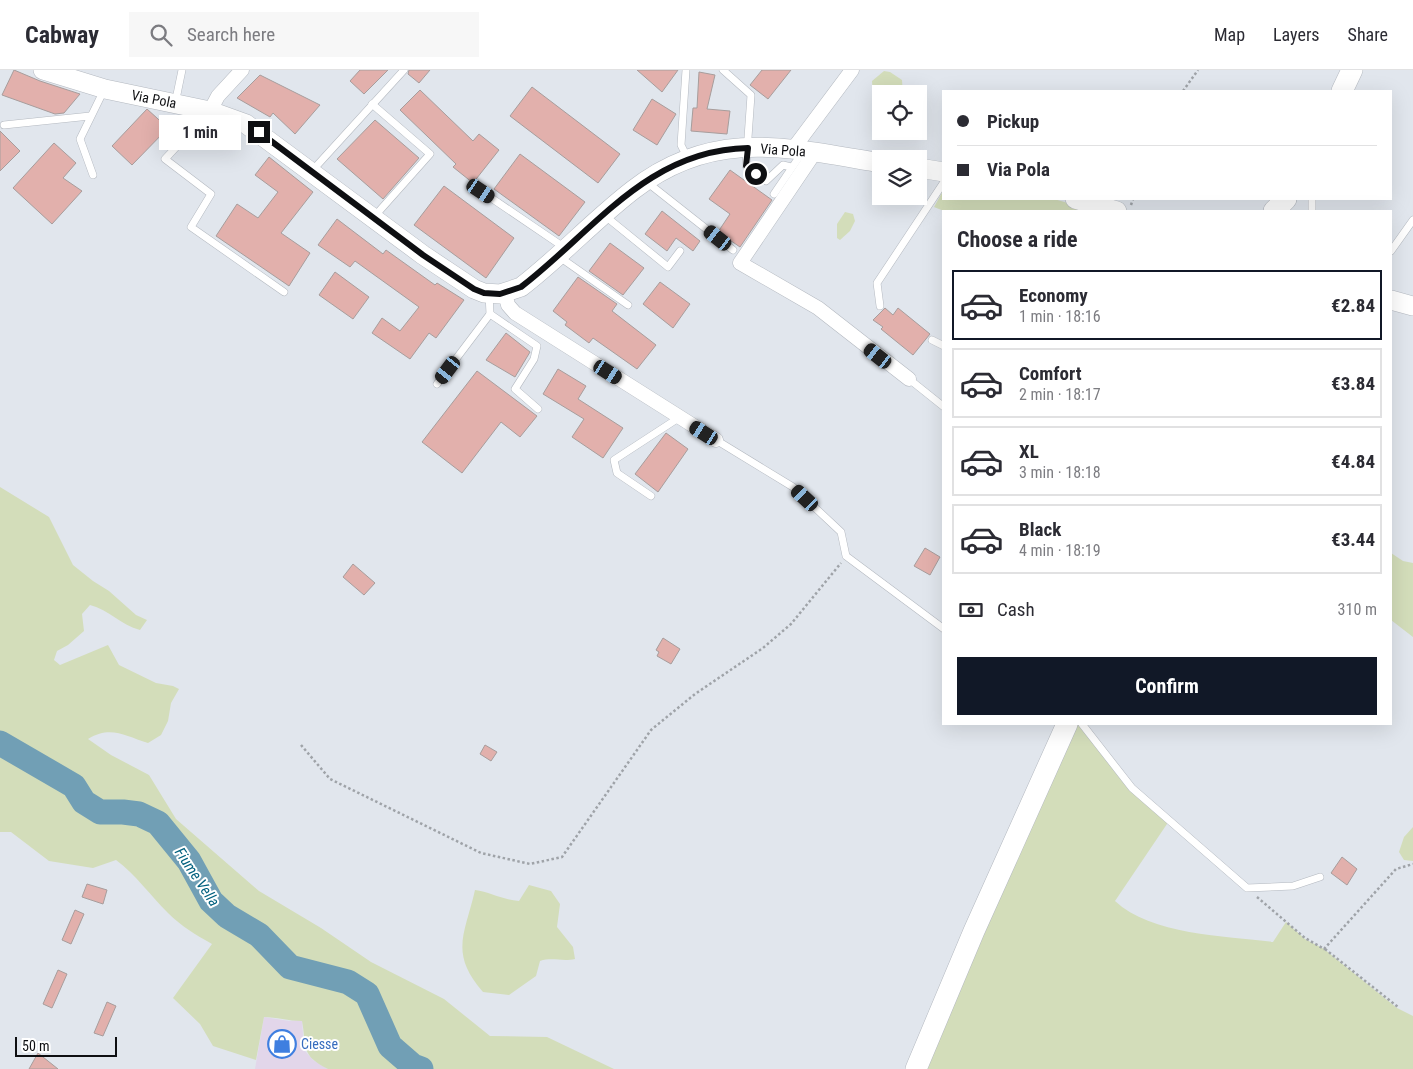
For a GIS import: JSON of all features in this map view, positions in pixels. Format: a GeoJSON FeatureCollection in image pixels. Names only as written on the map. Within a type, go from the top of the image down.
{"type":"FeatureCollection","features":[{"type":"Feature","properties":{"kind":"main road"},"geometry":{"type":"LineString","coordinates":[[1275,210],[1285,200]]}},
{"type":"Feature","properties":{"kind":"main road"},"geometry":{"type":"LineString","coordinates":[[916,1069],[974,931],[1067,725]]}},
{"type":"Feature","properties":{"kind":"street"},"geometry":{"type":"LineString","coordinates":[[210,111],[218,96],[242,70]]}},
{"type":"Feature","properties":{"kind":"street"},"geometry":{"type":"LineString","coordinates":[[852,70],[740,263],[818,308],[909,379]]}},
{"type":"Feature","properties":{"kind":"street","name":"Via Pola"},"geometry":{"type":"LineString","coordinates":[[48,71],[105,89],[210,111],[246,124],[373,218],[474,289],[497,294],[521,287],[646,181],[688,158],[710,151],[748,148],[872,162]]}},
{"type":"Feature","properties":{"kind":"street"},"geometry":{"type":"LineString","coordinates":[[927,169],[942,172]]}},
{"type":"Feature","properties":{"kind":"street"},"geometry":{"type":"LineString","coordinates":[[1078,200],[1114,210]]}},
{"type":"Feature","properties":{"kind":"street"},"geometry":{"type":"LineString","coordinates":[[497,294],[515,313],[716,440]]}},
{"type":"Feature","properties":{"kind":"street"},"geometry":{"type":"LineString","coordinates":[[1392,300],[1413,306]]}},
{"type":"Feature","properties":{"kind":"lane"},"geometry":{"type":"LineString","coordinates":[[175,104],[182,70]]}},
{"type":"Feature","properties":{"kind":"lane"},"geometry":{"type":"LineString","coordinates":[[310,172],[404,70]]}},
{"type":"Feature","properties":{"kind":"lane"},"geometry":{"type":"LineString","coordinates":[[686,70],[681,145],[688,158]]}},
{"type":"Feature","properties":{"kind":"lane"},"geometry":{"type":"LineString","coordinates":[[723,70],[751,95],[746,166],[766,181],[783,165],[801,155]]}},
{"type":"Feature","properties":{"kind":"lane"},"geometry":{"type":"LineString","coordinates":[[93,174],[80,139],[105,89]]}},
{"type":"Feature","properties":{"kind":"lane"},"geometry":{"type":"LineString","coordinates":[[372,104],[430,154],[373,218]]}},
{"type":"Feature","properties":{"kind":"lane"},"geometry":{"type":"LineString","coordinates":[[210,111],[165,159],[211,194],[191,227],[284,292]]}},
{"type":"Feature","properties":{"kind":"lane"},"geometry":{"type":"LineString","coordinates":[[4,125],[90,116]]}},
{"type":"Feature","properties":{"kind":"lane"},"geometry":{"type":"LineString","coordinates":[[774,194],[801,155]]}},
{"type":"Feature","properties":{"kind":"lane"},"geometry":{"type":"LineString","coordinates":[[646,181],[733,250]]}},
{"type":"Feature","properties":{"kind":"lane"},"geometry":{"type":"LineString","coordinates":[[880,306],[877,284],[942,185]]}},
{"type":"Feature","properties":{"kind":"lane"},"geometry":{"type":"LineString","coordinates":[[481,191],[628,305]]}},
{"type":"Feature","properties":{"kind":"lane"},"geometry":{"type":"LineString","coordinates":[[604,215],[668,267],[680,251]]}},
{"type":"Feature","properties":{"kind":"lane"},"geometry":{"type":"LineString","coordinates":[[1392,250],[1413,220]]}},
{"type":"Feature","properties":{"kind":"lane"},"geometry":{"type":"LineString","coordinates":[[437,384],[490,314],[497,294]]}},
{"type":"Feature","properties":{"kind":"lane"},"geometry":{"type":"LineString","coordinates":[[490,314],[537,346],[534,360],[515,389],[538,409]]}},
{"type":"Feature","properties":{"kind":"lane"},"geometry":{"type":"LineString","coordinates":[[932,340],[942,345]]}},
{"type":"Feature","properties":{"kind":"lane"},"geometry":{"type":"LineString","coordinates":[[909,379],[942,405]]}},
{"type":"Feature","properties":{"kind":"lane"},"geometry":{"type":"LineString","coordinates":[[651,496],[617,473],[614,460],[680,418]]}},
{"type":"Feature","properties":{"kind":"lane"},"geometry":{"type":"LineString","coordinates":[[716,440],[794,487],[841,532],[846,556],[942,627]]}},
{"type":"Feature","properties":{"kind":"lane"},"geometry":{"type":"LineString","coordinates":[[1083,725],[1132,788],[1248,888],[1293,886],[1320,877]]}},
{"type":"Feature","properties":{"kind":"path"},"geometry":{"type":"LineString","coordinates":[[1184,90],[1198,70]]}},
{"type":"Feature","properties":{"kind":"path"},"geometry":{"type":"LineString","coordinates":[[301,745],[330,779],[481,853],[530,864],[562,857],[651,730],[695,694],[763,648],[791,624],[846,556]]}},
{"type":"Feature","properties":{"kind":"path"},"geometry":{"type":"LineString","coordinates":[[1324,949],[1396,869],[1413,864]]}},
{"type":"Feature","properties":{"kind":"path"},"geometry":{"type":"LineString","coordinates":[[1248,888],[1305,938],[1324,949],[1398,1007]]}},
{"type":"Feature","properties":{"kind":"shaded area","name":"Ciesse"},"geometry":{"type":"Polygon","coordinates":[[[264,1017],[289,1021],[302,1020],[304,1050],[313,1060],[328,1069],[255,1069],[264,1017]]]}},
{"type":"Feature","properties":{"kind":"green space"},"geometry":{"type":"Polygon","coordinates":[[[884,71],[890,72],[902,80],[902,85],[872,85],[872,81],[884,71]]]}},
{"type":"Feature","properties":{"kind":"green space"},"geometry":{"type":"Polygon","coordinates":[[[942,193],[942,200],[1057,200],[1092,210],[942,210],[934,207],[942,193]]]}},
{"type":"Feature","properties":{"kind":"green space"},"geometry":{"type":"Polygon","coordinates":[[[845,212],[853,214],[855,221],[850,231],[840,240],[837,238],[837,224],[845,212]]]}},
{"type":"Feature","properties":{"kind":"green space"},"geometry":{"type":"Polygon","coordinates":[[[0,487],[49,517],[73,565],[109,591],[136,615],[147,620],[140,630],[90,605],[82,614],[84,631],[68,645],[57,651],[54,660],[60,665],[108,645],[119,665],[156,683],[179,689],[171,703],[168,721],[161,735],[148,743],[111,732],[88,739],[111,755],[149,775],[176,819],[259,891],[321,928],[371,962],[444,999],[490,1036],[547,1037],[614,1069],[328,1069],[313,1059],[306,1050],[302,1021],[269,1017],[264,1017],[256,1060],[213,1046],[200,1024],[173,998],[212,944],[173,918],[116,860],[93,868],[49,861],[11,832],[0,832],[0,487]]]}},
{"type":"Feature","properties":{"kind":"green space"},"geometry":{"type":"Polygon","coordinates":[[[1392,554],[1403,561],[1413,563],[1413,637],[1392,621],[1392,554]]]}},
{"type":"Feature","properties":{"kind":"green space"},"geometry":{"type":"Polygon","coordinates":[[[1078,725],[1083,725],[1132,789],[1169,821],[1115,901],[1130,912],[1148,921],[1190,932],[1212,935],[1273,942],[1286,922],[1305,939],[1324,949],[1397,1008],[1413,1016],[1413,1069],[926,1069],[983,934],[1078,725]]]}},
{"type":"Feature","properties":{"kind":"green space"},"geometry":{"type":"Polygon","coordinates":[[[1413,827],[1413,861],[1404,860],[1399,852],[1404,837],[1413,827]]]}},
{"type":"Feature","properties":{"kind":"green space"},"geometry":{"type":"Polygon","coordinates":[[[529,885],[551,891],[560,904],[557,927],[573,947],[575,959],[540,961],[536,976],[509,995],[483,992],[472,978],[466,966],[462,943],[475,890],[519,901],[529,885]]]}},
{"type":"Feature","properties":{"kind":"building"},"geometry":{"type":"Polygon","coordinates":[[[14,70],[80,94],[64,113],[55,114],[2,95],[14,70]]]}},
{"type":"Feature","properties":{"kind":"building"},"geometry":{"type":"Polygon","coordinates":[[[360,70],[388,70],[364,94],[350,81],[360,70]]]}},
{"type":"Feature","properties":{"kind":"building"},"geometry":{"type":"Polygon","coordinates":[[[409,70],[430,70],[419,83],[408,74],[409,70]]]}},
{"type":"Feature","properties":{"kind":"building"},"geometry":{"type":"Polygon","coordinates":[[[637,70],[678,70],[662,92],[637,70]]]}},
{"type":"Feature","properties":{"kind":"building"},"geometry":{"type":"Polygon","coordinates":[[[762,70],[791,70],[768,99],[750,85],[762,70]]]}},
{"type":"Feature","properties":{"kind":"building"},"geometry":{"type":"Polygon","coordinates":[[[699,72],[715,75],[707,109],[730,111],[727,134],[691,131],[693,108],[697,108],[699,72]]]}},
{"type":"Feature","properties":{"kind":"building"},"geometry":{"type":"Polygon","coordinates":[[[260,75],[320,105],[295,134],[273,113],[270,117],[237,98],[260,75]]]}},
{"type":"Feature","properties":{"kind":"building"},"geometry":{"type":"Polygon","coordinates":[[[532,87],[620,154],[598,183],[510,116],[532,87]]]}},
{"type":"Feature","properties":{"kind":"building"},"geometry":{"type":"Polygon","coordinates":[[[420,90],[473,141],[479,134],[499,150],[473,183],[453,167],[456,164],[400,110],[420,90]]]}},
{"type":"Feature","properties":{"kind":"building"},"geometry":{"type":"Polygon","coordinates":[[[652,99],[676,114],[657,145],[633,130],[652,99]]]}},
{"type":"Feature","properties":{"kind":"building"},"geometry":{"type":"Polygon","coordinates":[[[147,109],[168,128],[132,165],[112,146],[147,109]]]}},
{"type":"Feature","properties":{"kind":"building"},"geometry":{"type":"Polygon","coordinates":[[[375,120],[419,158],[383,199],[337,159],[375,120]]]}},
{"type":"Feature","properties":{"kind":"building"},"geometry":{"type":"Polygon","coordinates":[[[0,131],[20,151],[0,171],[0,131]]]}},
{"type":"Feature","properties":{"kind":"building"},"geometry":{"type":"Polygon","coordinates":[[[54,143],[76,163],[63,178],[82,191],[52,224],[13,188],[54,143]]]}},
{"type":"Feature","properties":{"kind":"building"},"geometry":{"type":"Polygon","coordinates":[[[520,154],[585,202],[559,236],[494,189],[520,154]]]}},
{"type":"Feature","properties":{"kind":"building"},"geometry":{"type":"Polygon","coordinates":[[[269,157],[313,192],[281,233],[310,253],[289,286],[216,236],[237,204],[258,218],[278,192],[255,175],[269,157]]]}},
{"type":"Feature","properties":{"kind":"building"},"geometry":{"type":"Polygon","coordinates":[[[730,170],[772,200],[740,247],[718,232],[730,214],[709,199],[730,170]]]}},
{"type":"Feature","properties":{"kind":"building"},"geometry":{"type":"Polygon","coordinates":[[[444,186],[514,238],[486,278],[414,225],[444,186]]]}},
{"type":"Feature","properties":{"kind":"building"},"geometry":{"type":"Polygon","coordinates":[[[662,211],[700,241],[693,251],[676,238],[667,251],[645,234],[662,211]]]}},
{"type":"Feature","properties":{"kind":"building"},"geometry":{"type":"Polygon","coordinates":[[[337,219],[383,254],[386,250],[435,285],[437,283],[464,300],[436,338],[429,333],[410,359],[372,333],[382,318],[400,331],[419,307],[355,261],[350,267],[318,245],[337,219]]]}},
{"type":"Feature","properties":{"kind":"building"},"geometry":{"type":"Polygon","coordinates":[[[610,243],[644,268],[623,295],[589,271],[610,243]]]}},
{"type":"Feature","properties":{"kind":"building"},"geometry":{"type":"Polygon","coordinates":[[[335,272],[369,297],[353,319],[319,295],[335,272]]]}},
{"type":"Feature","properties":{"kind":"building"},"geometry":{"type":"Polygon","coordinates":[[[578,277],[617,304],[612,311],[656,345],[637,369],[593,338],[589,343],[565,325],[567,322],[553,311],[578,277]]]}},
{"type":"Feature","properties":{"kind":"building"},"geometry":{"type":"Polygon","coordinates":[[[660,282],[690,304],[673,328],[643,304],[660,282]]]}},
{"type":"Feature","properties":{"kind":"building"},"geometry":{"type":"Polygon","coordinates":[[[885,308],[893,315],[898,308],[930,334],[913,355],[881,329],[883,327],[873,320],[885,308]]]}},
{"type":"Feature","properties":{"kind":"building"},"geometry":{"type":"Polygon","coordinates":[[[506,333],[530,352],[515,377],[486,360],[506,333]]]}},
{"type":"Feature","properties":{"kind":"building"},"geometry":{"type":"Polygon","coordinates":[[[558,369],[586,386],[578,399],[623,428],[603,458],[572,437],[584,419],[543,394],[558,369]]]}},
{"type":"Feature","properties":{"kind":"building"},"geometry":{"type":"Polygon","coordinates":[[[477,371],[537,416],[520,437],[501,422],[462,473],[422,442],[477,371]]]}},
{"type":"Feature","properties":{"kind":"building"},"geometry":{"type":"Polygon","coordinates":[[[666,433],[688,449],[658,492],[635,474],[666,433]]]}},
{"type":"Feature","properties":{"kind":"building"},"geometry":{"type":"Polygon","coordinates":[[[925,548],[940,557],[930,575],[914,566],[925,548]]]}},
{"type":"Feature","properties":{"kind":"building"},"geometry":{"type":"Polygon","coordinates":[[[353,564],[375,583],[364,595],[343,577],[353,564]]]}},
{"type":"Feature","properties":{"kind":"building"},"geometry":{"type":"Polygon","coordinates":[[[663,638],[680,649],[671,664],[657,656],[659,652],[656,650],[663,638]]]}},
{"type":"Feature","properties":{"kind":"building"},"geometry":{"type":"Polygon","coordinates":[[[485,745],[497,752],[491,761],[480,754],[485,745]]]}},
{"type":"Feature","properties":{"kind":"building"},"geometry":{"type":"Polygon","coordinates":[[[1342,857],[1357,869],[1347,885],[1331,873],[1342,857]]]}},
{"type":"Feature","properties":{"kind":"building"},"geometry":{"type":"Polygon","coordinates":[[[87,884],[107,890],[103,904],[82,897],[87,884]]]}},
{"type":"Feature","properties":{"kind":"building"},"geometry":{"type":"Polygon","coordinates":[[[75,910],[84,914],[71,944],[62,940],[75,910]]]}},
{"type":"Feature","properties":{"kind":"building"},"geometry":{"type":"Polygon","coordinates":[[[58,970],[67,974],[52,1008],[43,1004],[58,970]]]}},
{"type":"Feature","properties":{"kind":"building"},"geometry":{"type":"Polygon","coordinates":[[[107,1002],[116,1006],[103,1036],[94,1033],[107,1002]]]}},
{"type":"Feature","properties":{"kind":"building"},"geometry":{"type":"Polygon","coordinates":[[[38,1053],[58,1069],[29,1069],[38,1053]]]}},
{"type":"Feature","properties":{"kind":"waterway","name":"Fiume Vella"},"geometry":{"type":"LineString","coordinates":[[0,743],[74,786],[84,802],[100,812],[139,814],[158,823],[189,861],[211,901],[227,916],[259,935],[290,967],[348,982],[367,994],[390,1046],[413,1066],[421,1069]]}},
{"type":"Feature","properties":{"kind":"place","name":"Ciesse"},"geometry":{"type":"Point","coordinates":[282,1044]}},
{"type":"Feature","properties":{"kind":"route"},"geometry":{"type":"LineString","coordinates":[[259,132],[423,255],[479,292],[488,294],[505,294],[526,284],[633,190],[666,168],[688,158],[710,151],[748,148],[746,166],[756,174]]}}]}
